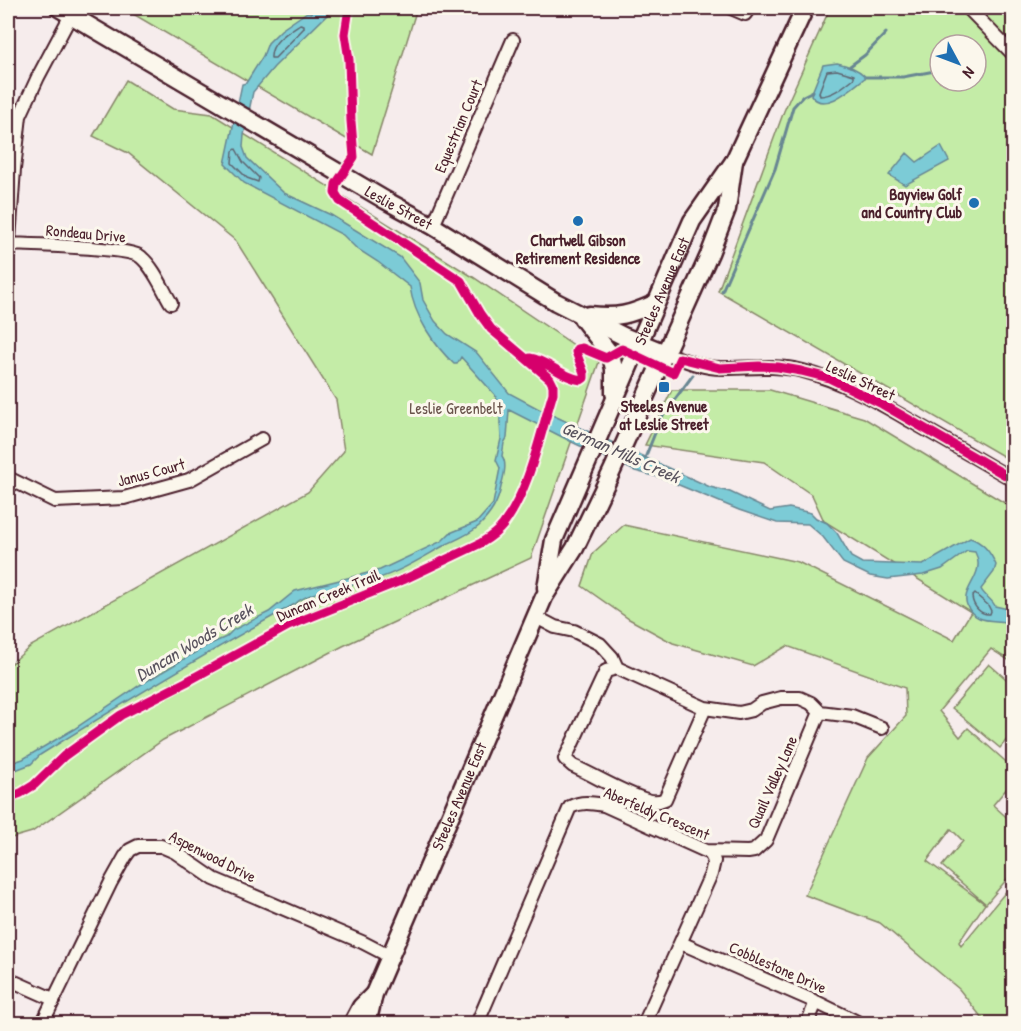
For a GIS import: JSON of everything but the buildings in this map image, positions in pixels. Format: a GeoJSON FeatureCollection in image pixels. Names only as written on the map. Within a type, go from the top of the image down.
{"type":"FeatureCollection","features":[{"type":"Feature","properties":{"kind":"main road","name":"Steeles Avenue East"},"geometry":{"type":"LineString","coordinates":[[544,597],[554,540],[692,221],[734,160],[805,8]]}},
{"type":"Feature","properties":{"kind":"main road","name":"Leslie Street"},"geometry":{"type":"LineString","coordinates":[[65,11],[433,226],[556,302],[623,336],[664,352]]}},
{"type":"Feature","properties":{"kind":"main road","name":"Steeles Avenue East"},"geometry":{"type":"LineString","coordinates":[[367,1023],[374,994],[544,597],[575,548],[612,471],[720,227],[727,209],[734,160]]}},
{"type":"Feature","properties":{"kind":"main road"},"geometry":{"type":"LineString","coordinates":[[580,315],[628,315],[656,303]]}},
{"type":"Feature","properties":{"kind":"main road"},"geometry":{"type":"LineString","coordinates":[[580,315],[611,355],[615,398]]}},
{"type":"Feature","properties":{"kind":"main road","name":"Steeles Avenue East"},"geometry":{"type":"LineString","coordinates":[[352,1023],[361,1007],[374,994]]}},
{"type":"Feature","properties":{"kind":"street"},"geometry":{"type":"LineString","coordinates":[[731,8],[745,14],[748,8]]}},
{"type":"Feature","properties":{"kind":"street"},"geometry":{"type":"LineString","coordinates":[[968,8],[1014,55]]}},
{"type":"Feature","properties":{"kind":"street"},"geometry":{"type":"LineString","coordinates":[[8,248],[20,116],[65,11]]}},
{"type":"Feature","properties":{"kind":"street","name":"Equestrian Court"},"geometry":{"type":"LineString","coordinates":[[433,226],[513,40]]}},
{"type":"Feature","properties":{"kind":"street"},"geometry":{"type":"LineString","coordinates":[[8,110],[20,116]]}},
{"type":"Feature","properties":{"kind":"street","name":"Rondeau Drive"},"geometry":{"type":"LineString","coordinates":[[8,248],[105,249],[139,255],[150,267],[171,303]]}},
{"type":"Feature","properties":{"kind":"street","name":"Leslie Street"},"geometry":{"type":"LineString","coordinates":[[664,352],[720,369],[778,367],[829,378],[882,404],[1014,480]]}},
{"type":"Feature","properties":{"kind":"street","name":"Janus Court"},"geometry":{"type":"LineString","coordinates":[[8,478],[55,501],[124,498],[189,480],[262,439]]}},
{"type":"Feature","properties":{"kind":"street"},"geometry":{"type":"LineString","coordinates":[[536,617],[555,627],[580,634],[600,644],[612,657],[617,668]]}},
{"type":"Feature","properties":{"kind":"street"},"geometry":{"type":"LineString","coordinates":[[705,708],[665,799],[660,801],[648,801],[629,793],[573,766],[565,759],[602,677],[606,671],[617,668],[705,708],[739,712],[752,710],[762,703],[781,698],[800,698],[811,703],[820,712],[852,716],[882,728]]}},
{"type":"Feature","properties":{"kind":"street","name":"Quail Valley Lane"},"geometry":{"type":"LineString","coordinates":[[706,851],[754,851],[766,840],[820,712]]}},
{"type":"Feature","properties":{"kind":"street","name":"Aberfeldy Crescent"},"geometry":{"type":"LineString","coordinates":[[477,1023],[570,807],[578,803],[604,805],[710,853],[714,861],[711,874],[644,1023]]}},
{"type":"Feature","properties":{"kind":"street","name":"Aspenwood Drive"},"geometry":{"type":"LineString","coordinates":[[42,1023],[125,857],[138,846],[161,846],[175,852],[214,879],[362,942],[391,957]]}},
{"type":"Feature","properties":{"kind":"street","name":"Cobblestone Drive"},"geometry":{"type":"LineString","coordinates":[[681,943],[861,1023]]}},
{"type":"Feature","properties":{"kind":"street"},"geometry":{"type":"LineString","coordinates":[[8,979],[52,999]]}},
{"type":"Feature","properties":{"kind":"street"},"geometry":{"type":"LineString","coordinates":[[807,1023],[816,1002]]}},
{"type":"Feature","properties":{"kind":"green space"},"geometry":{"type":"Polygon","coordinates":[[[123,8],[417,8],[372,154],[123,8]]]}},
{"type":"Feature","properties":{"kind":"green space","name":"Bayview Golf and Country Club"},"geometry":{"type":"Polygon","coordinates":[[[830,8],[1013,8],[1013,462],[718,291],[784,111],[830,8]]]}},
{"type":"Feature","properties":{"kind":"green space","name":"Leslie Greenbelt"},"geometry":{"type":"Polygon","coordinates":[[[126,80],[173,109],[212,114],[473,277],[599,362],[531,558],[343,646],[163,740],[32,832],[8,839],[8,666],[31,646],[308,492],[344,451],[336,400],[236,241],[128,153],[93,136],[126,80]]]}},
{"type":"Feature","properties":{"kind":"green space"},"geometry":{"type":"Polygon","coordinates":[[[672,390],[770,390],[864,418],[1013,508],[1013,663],[991,649],[939,711],[960,737],[968,728],[1013,768],[1013,781],[993,805],[1013,823],[1013,872],[986,904],[942,866],[963,841],[951,829],[927,861],[985,904],[959,942],[961,946],[1013,883],[1013,974],[1008,982],[1013,977],[1013,1023],[986,1023],[959,989],[880,923],[805,895],[868,758],[906,716],[905,688],[787,646],[753,666],[673,643],[629,619],[582,586],[593,553],[624,525],[798,562],[954,640],[971,612],[824,521],[812,495],[764,462],[645,445],[672,390]]]}},
{"type":"Feature","properties":{"kind":"green space"},"geometry":{"type":"Polygon","coordinates":[[[989,664],[1013,685],[1013,732],[1000,748],[952,708],[989,664]]]}},
{"type":"Feature","properties":{"kind":"water","name":"German Mills Creek"},"geometry":{"type":"Polygon","coordinates":[[[315,8],[331,8],[330,12],[274,67],[253,92],[244,135],[243,147],[247,158],[284,193],[331,215],[400,257],[420,283],[423,300],[435,321],[447,334],[477,353],[509,393],[710,487],[730,492],[770,511],[789,508],[811,513],[827,523],[837,533],[851,557],[862,563],[923,565],[970,538],[975,540],[986,548],[996,565],[994,572],[981,589],[995,606],[1013,610],[1013,624],[981,619],[971,612],[967,605],[967,593],[978,567],[975,552],[967,551],[942,569],[923,575],[888,579],[870,576],[843,563],[823,537],[808,524],[777,523],[662,478],[635,471],[509,410],[507,438],[502,456],[505,471],[500,493],[490,513],[475,529],[386,576],[327,590],[301,599],[103,716],[40,755],[31,764],[8,773],[8,764],[23,759],[74,729],[140,685],[206,646],[226,637],[233,630],[269,612],[295,591],[380,570],[442,541],[450,533],[477,522],[493,504],[500,468],[496,460],[501,439],[499,405],[495,395],[461,357],[457,364],[454,364],[432,339],[420,319],[410,287],[356,248],[343,235],[244,183],[225,164],[242,84],[246,83],[263,56],[268,43],[281,30],[307,12],[311,13],[315,8]]]}},
{"type":"Feature","properties":{"kind":"water"},"geometry":{"type":"Polygon","coordinates":[[[837,63],[853,68],[866,77],[831,101],[817,100],[811,95],[823,65],[837,63]]]}},
{"type":"Feature","properties":{"kind":"water"},"geometry":{"type":"Polygon","coordinates":[[[941,146],[949,161],[905,185],[889,175],[907,153],[917,162],[941,146]]]}},
{"type":"Feature","properties":{"kind":"waterway"},"geometry":{"type":"LineString","coordinates":[[850,66],[865,55],[886,33]]}},
{"type":"Feature","properties":{"kind":"waterway"},"geometry":{"type":"LineString","coordinates":[[866,77],[903,77],[928,72]]}},
{"type":"Feature","properties":{"kind":"waterway"},"geometry":{"type":"LineString","coordinates":[[722,291],[775,169],[793,107],[803,96],[813,91]]}},
{"type":"Feature","properties":{"kind":"waterway"},"geometry":{"type":"LineString","coordinates":[[645,458],[661,418],[693,375]]}},
{"type":"Feature","properties":{"kind":"cycle path","name":"Duncan Creek Trail"},"geometry":{"type":"LineString","coordinates":[[8,798],[34,785],[64,756],[121,715],[288,626],[405,579],[481,543],[501,528],[520,496],[533,462],[553,393],[550,379],[491,329],[461,281],[340,201],[335,193],[336,184],[354,157],[349,60],[345,34],[349,8]]}},
{"type":"Feature","properties":{"kind":"cycle path"},"geometry":{"type":"LineString","coordinates":[[530,358],[543,362],[574,379],[581,380],[584,378],[584,373],[576,352],[577,349],[582,348],[606,358],[622,349],[673,373],[680,358],[720,368],[778,367],[829,378],[882,404],[1014,480]]}},
{"type":"Feature","properties":{"kind":"place","name":"Bayview Golf and Country Club"},"geometry":{"type":"Point","coordinates":[974,203]}},
{"type":"Feature","properties":{"kind":"place","name":"Chartwell Gibson Retirement Residence"},"geometry":{"type":"Point","coordinates":[578,221]}},
{"type":"Feature","properties":{"kind":"place","name":"Steeles Avenue at Leslie Street"},"geometry":{"type":"Point","coordinates":[664,387]}},
{"type":"Feature","properties":{"kind":"water label","name":"Duncan Woods Creek"},"geometry":{"type":"Point","coordinates":[194,642]}}]}
